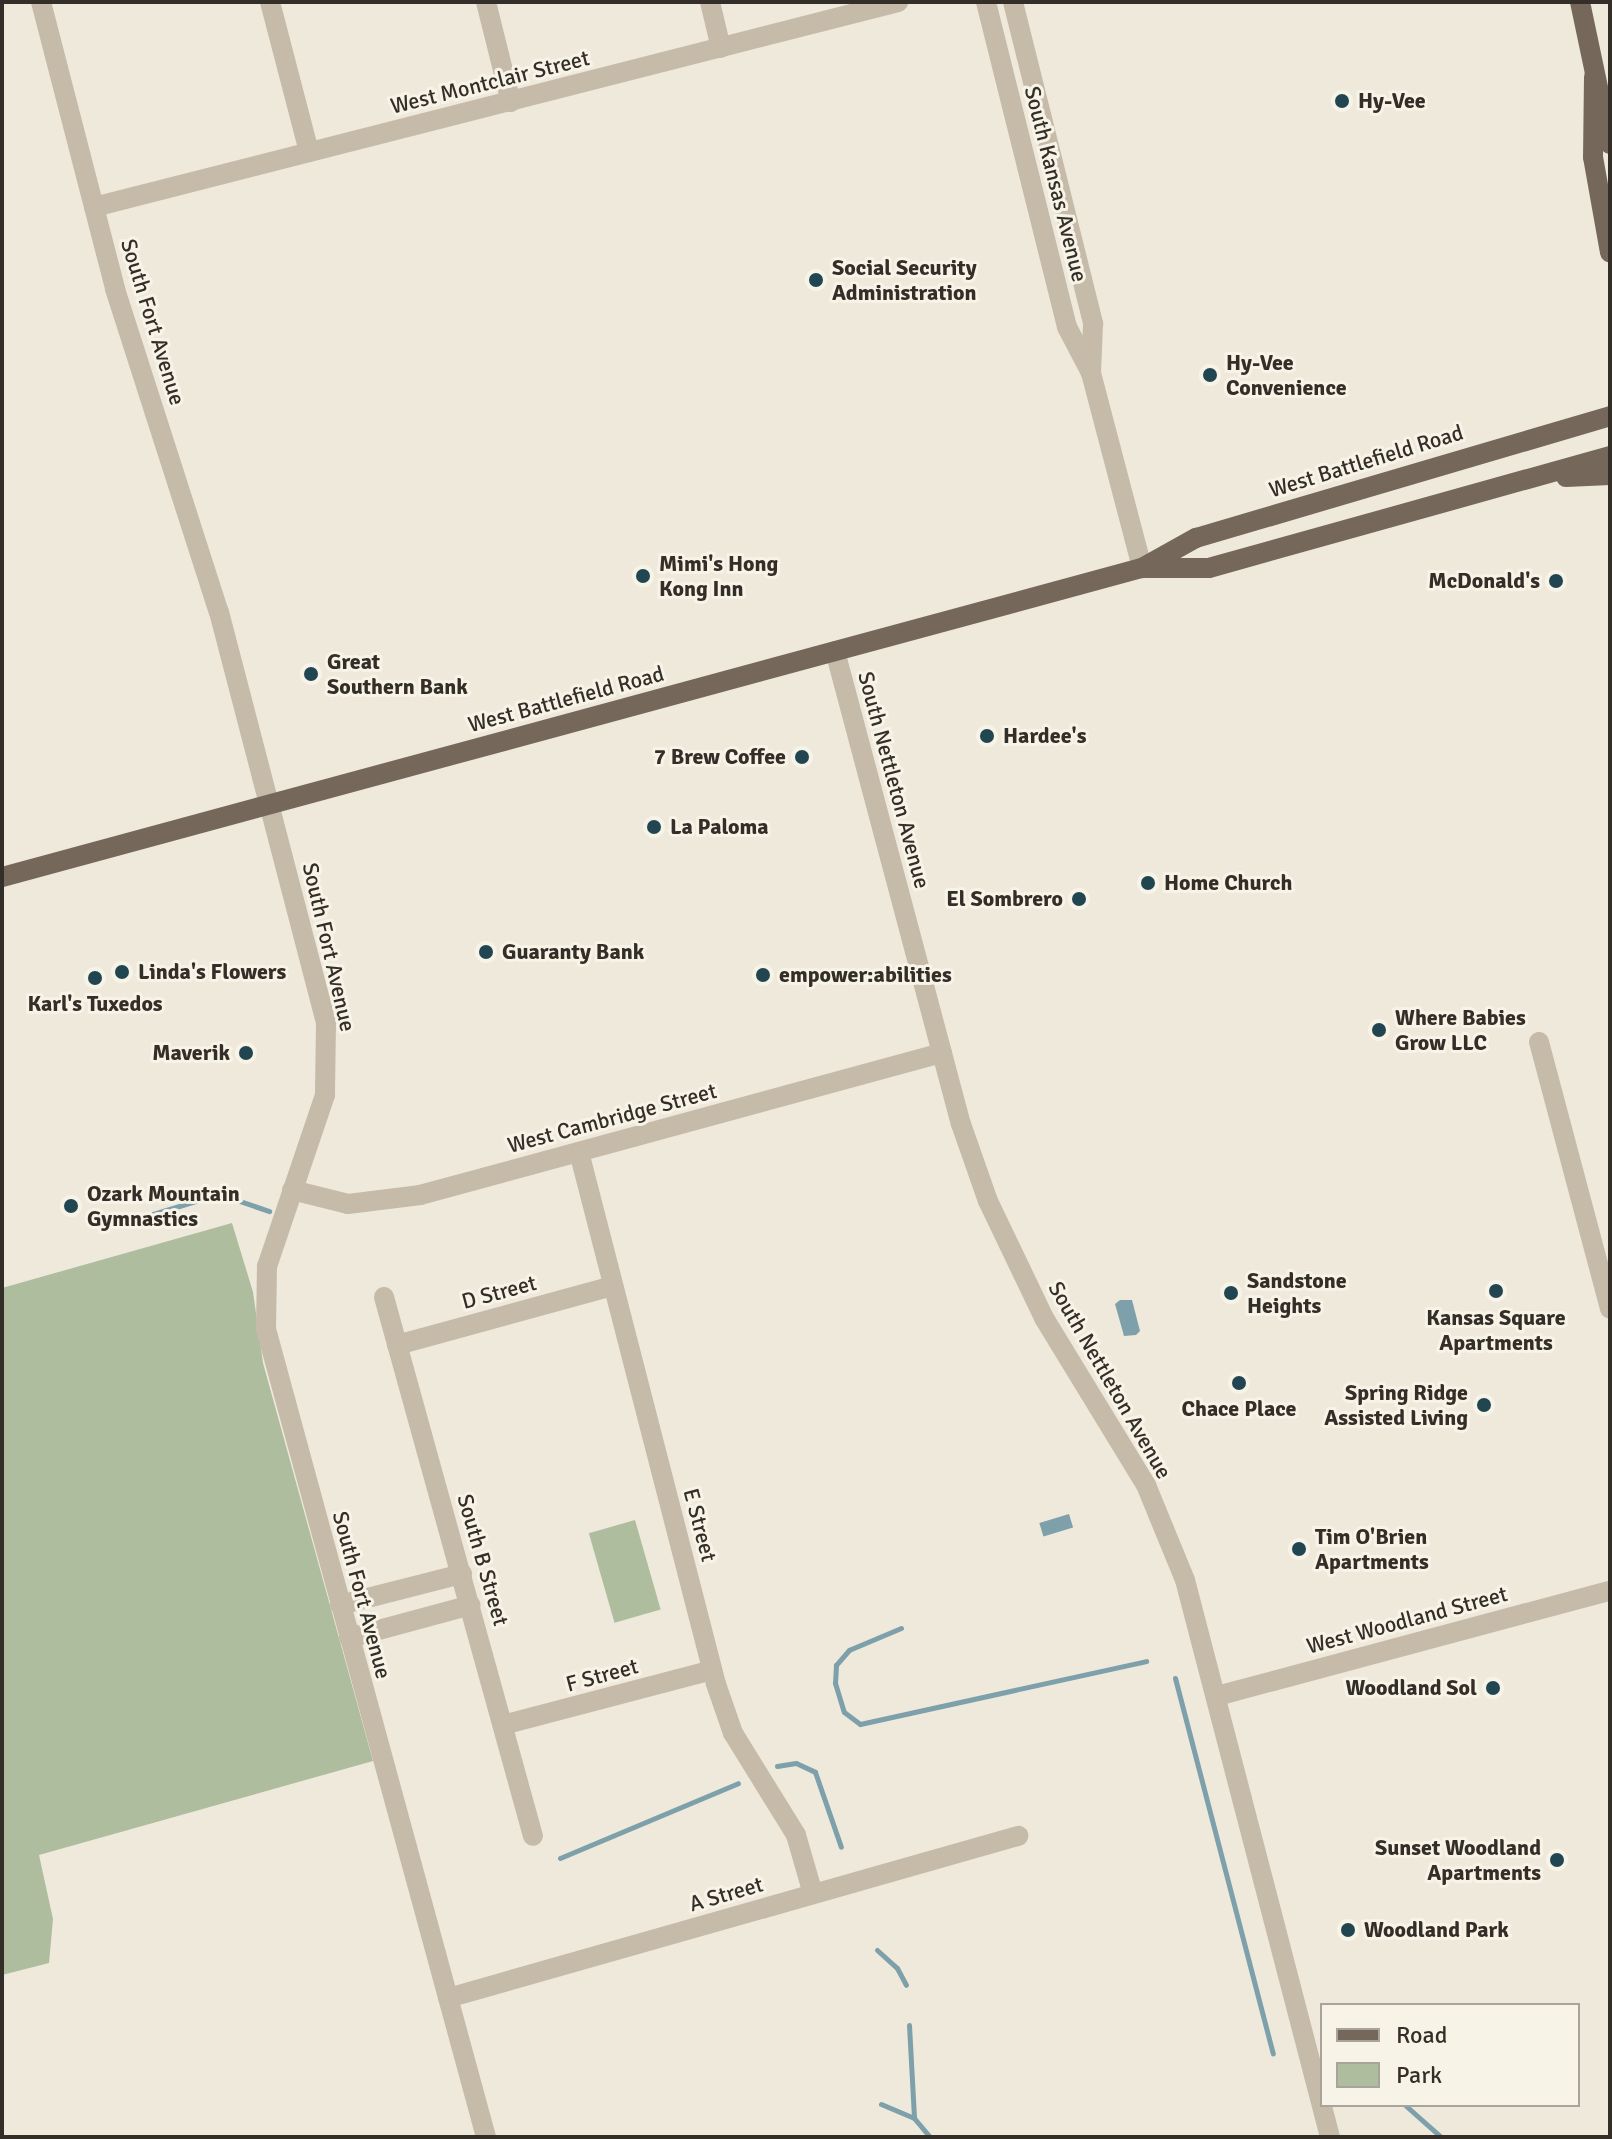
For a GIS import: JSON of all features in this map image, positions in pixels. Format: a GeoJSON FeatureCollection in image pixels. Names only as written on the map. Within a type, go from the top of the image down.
{"type":"FeatureCollection","features":[{"type":"Feature","properties":{"kind":"main road"},"geometry":{"type":"LineString","coordinates":[[1580,2],[1610,144]]}},
{"type":"Feature","properties":{"kind":"main road"},"geometry":{"type":"LineString","coordinates":[[1594,77],[1593,157],[1610,252]]}},
{"type":"Feature","properties":{"kind":"main road"},"geometry":{"type":"LineString","coordinates":[[1565,428],[1610,399]]}},
{"type":"Feature","properties":{"kind":"main road","name":"West Battlefield Road"},"geometry":{"type":"LineString","coordinates":[[2,877],[268,802],[1142,568],[1196,538],[1610,416]]}},
{"type":"Feature","properties":{"kind":"main road","name":"West Battlefield Road"},"geometry":{"type":"LineString","coordinates":[[1142,568],[1209,568],[1610,456]]}},
{"type":"Feature","properties":{"kind":"main road"},"geometry":{"type":"LineString","coordinates":[[1480,492],[1566,477],[1610,475]]}},
{"type":"Feature","properties":{"kind":"street","name":"South Fort Avenue"},"geometry":{"type":"LineString","coordinates":[[41,2],[94,207],[219,612],[327,1033],[325,1095],[267,1266],[266,1329],[486,2137]]}},
{"type":"Feature","properties":{"kind":"street"},"geometry":{"type":"LineString","coordinates":[[270,2],[309,152]]}},
{"type":"Feature","properties":{"kind":"street"},"geometry":{"type":"LineString","coordinates":[[486,2],[511,102]]}},
{"type":"Feature","properties":{"kind":"street"},"geometry":{"type":"LineString","coordinates":[[710,2],[721,48]]}},
{"type":"Feature","properties":{"kind":"street","name":"West Montclair Street"},"geometry":{"type":"LineString","coordinates":[[94,207],[898,2]]}},
{"type":"Feature","properties":{"kind":"street","name":"South Kansas Avenue"},"geometry":{"type":"LineString","coordinates":[[986,2],[1067,327],[1091,373],[1142,568]]}},
{"type":"Feature","properties":{"kind":"street","name":"South Kansas Avenue"},"geometry":{"type":"LineString","coordinates":[[1013,2],[1093,324],[1091,373]]}},
{"type":"Feature","properties":{"kind":"street","name":"South Nettleton Avenue"},"geometry":{"type":"LineString","coordinates":[[835,651],[974,1164],[1004,1239],[1044,1318],[1124,1445],[1165,1527],[1198,1620],[1320,2098]]}},
{"type":"Feature","properties":{"kind":"street"},"geometry":{"type":"LineString","coordinates":[[1539,1042],[1610,1309]]}},
{"type":"Feature","properties":{"kind":"street","name":"West Cambridge Street"},"geometry":{"type":"LineString","coordinates":[[292,1190],[348,1204],[381,1203],[942,1053]]}},
{"type":"Feature","properties":{"kind":"street","name":"E Street"},"geometry":{"type":"LineString","coordinates":[[579,1152],[712,1670],[733,1733],[796,1835],[813,1894]]}},
{"type":"Feature","properties":{"kind":"street","name":"D Street"},"geometry":{"type":"LineString","coordinates":[[397,1345],[613,1286]]}},
{"type":"Feature","properties":{"kind":"street","name":"South B Street"},"geometry":{"type":"LineString","coordinates":[[384,1297],[533,1836]]}},
{"type":"Feature","properties":{"kind":"street"},"geometry":{"type":"LineString","coordinates":[[340,1605],[462,1574]]}},
{"type":"Feature","properties":{"kind":"street","name":"West Woodland Street"},"geometry":{"type":"LineString","coordinates":[[1217,1696],[1610,1591]]}},
{"type":"Feature","properties":{"kind":"street"},"geometry":{"type":"LineString","coordinates":[[349,1638],[471,1605]]}},
{"type":"Feature","properties":{"kind":"street","name":"F Street"},"geometry":{"type":"LineString","coordinates":[[503,1725],[712,1670]]}},
{"type":"Feature","properties":{"kind":"street","name":"A Street"},"geometry":{"type":"LineString","coordinates":[[448,1998],[1018,1836]]}},
{"type":"Feature","properties":{"kind":"street","name":"South Nettleton Avenue"},"geometry":{"type":"LineString","coordinates":[[1322,2107],[1330,2137]]}},
{"type":"Feature","properties":{"kind":"green space"},"geometry":{"type":"Polygon","coordinates":[[[232,1223],[253,1292],[263,1363],[373,1761],[39,1855],[53,1919],[49,1963],[2,1975],[2,1288],[232,1223]]]}},
{"type":"Feature","properties":{"kind":"green space"},"geometry":{"type":"Polygon","coordinates":[[[635,1520],[661,1609],[614,1623],[589,1533],[635,1520]]]}},
{"type":"Feature","properties":{"kind":"water"},"geometry":{"type":"Polygon","coordinates":[[[1120,1300],[1132,1300],[1140,1331],[1136,1335],[1124,1336],[1115,1304],[1120,1300]]]}},
{"type":"Feature","properties":{"kind":"water"},"geometry":{"type":"Polygon","coordinates":[[[1069,1514],[1073,1527],[1043,1536],[1039,1523],[1069,1514]]]}},
{"type":"Feature","properties":{"kind":"waterway"},"geometry":{"type":"LineString","coordinates":[[153,1214],[219,1194],[269,1211]]}},
{"type":"Feature","properties":{"kind":"waterway"},"geometry":{"type":"LineString","coordinates":[[901,1628],[849,1650],[836,1665],[835,1683],[844,1712],[860,1724],[1146,1661]]}},
{"type":"Feature","properties":{"kind":"waterway"},"geometry":{"type":"LineString","coordinates":[[1175,1678],[1273,2053]]}},
{"type":"Feature","properties":{"kind":"waterway"},"geometry":{"type":"LineString","coordinates":[[777,1766],[796,1763],[815,1772],[841,1847]]}},
{"type":"Feature","properties":{"kind":"waterway"},"geometry":{"type":"LineString","coordinates":[[560,1858],[738,1783]]}},
{"type":"Feature","properties":{"kind":"waterway"},"geometry":{"type":"LineString","coordinates":[[877,1950],[897,1968],[906,1985]]}},
{"type":"Feature","properties":{"kind":"waterway"},"geometry":{"type":"LineString","coordinates":[[909,2025],[914,2118],[930,2137]]}},
{"type":"Feature","properties":{"kind":"waterway"},"geometry":{"type":"LineString","coordinates":[[881,2104],[914,2118]]}},
{"type":"Feature","properties":{"kind":"waterway"},"geometry":{"type":"LineString","coordinates":[[1407,2107],[1441,2137]]}},
{"type":"Feature","properties":{"kind":"place","name":"Hy-Vee"},"geometry":{"type":"Point","coordinates":[1342,101]}},
{"type":"Feature","properties":{"kind":"place","name":"Social Security Administration"},"geometry":{"type":"Point","coordinates":[816,280]}},
{"type":"Feature","properties":{"kind":"place","name":"Hy-Vee Convenience"},"geometry":{"type":"Point","coordinates":[1210,375]}},
{"type":"Feature","properties":{"kind":"place","name":"Mimi's Hong Kong Inn"},"geometry":{"type":"Point","coordinates":[643,576]}},
{"type":"Feature","properties":{"kind":"place","name":"McDonald's"},"geometry":{"type":"Point","coordinates":[1556,581]}},
{"type":"Feature","properties":{"kind":"place","name":"Great Southern Bank"},"geometry":{"type":"Point","coordinates":[311,674]}},
{"type":"Feature","properties":{"kind":"place","name":"Hardee's"},"geometry":{"type":"Point","coordinates":[987,736]}},
{"type":"Feature","properties":{"kind":"place","name":"7 Brew Coffee"},"geometry":{"type":"Point","coordinates":[802,757]}},
{"type":"Feature","properties":{"kind":"place","name":"La Paloma"},"geometry":{"type":"Point","coordinates":[654,827]}},
{"type":"Feature","properties":{"kind":"place","name":"Home Church"},"geometry":{"type":"Point","coordinates":[1148,883]}},
{"type":"Feature","properties":{"kind":"place","name":"El Sombrero"},"geometry":{"type":"Point","coordinates":[1079,899]}},
{"type":"Feature","properties":{"kind":"place","name":"Guaranty Bank"},"geometry":{"type":"Point","coordinates":[486,952]}},
{"type":"Feature","properties":{"kind":"place","name":"Linda's Flowers"},"geometry":{"type":"Point","coordinates":[122,972]}},
{"type":"Feature","properties":{"kind":"place","name":"empower:abilities"},"geometry":{"type":"Point","coordinates":[763,975]}},
{"type":"Feature","properties":{"kind":"place","name":"Karl's Tuxedos"},"geometry":{"type":"Point","coordinates":[95,978]}},
{"type":"Feature","properties":{"kind":"place","name":"Where Babies Grow LLC"},"geometry":{"type":"Point","coordinates":[1379,1030]}},
{"type":"Feature","properties":{"kind":"place","name":"Maverik"},"geometry":{"type":"Point","coordinates":[246,1053]}},
{"type":"Feature","properties":{"kind":"place","name":"Ozark Mountain Gymnastics"},"geometry":{"type":"Point","coordinates":[71,1206]}},
{"type":"Feature","properties":{"kind":"place","name":"Kansas Square Apartments"},"geometry":{"type":"Point","coordinates":[1496,1291]}},
{"type":"Feature","properties":{"kind":"place","name":"Sandstone Heights"},"geometry":{"type":"Point","coordinates":[1231,1293]}},
{"type":"Feature","properties":{"kind":"place","name":"Chace Place"},"geometry":{"type":"Point","coordinates":[1239,1383]}},
{"type":"Feature","properties":{"kind":"place","name":"Spring Ridge Assisted Living"},"geometry":{"type":"Point","coordinates":[1484,1405]}},
{"type":"Feature","properties":{"kind":"place","name":"Tim O'Brien Apartments"},"geometry":{"type":"Point","coordinates":[1299,1549]}},
{"type":"Feature","properties":{"kind":"place","name":"Woodland Sol"},"geometry":{"type":"Point","coordinates":[1493,1688]}},
{"type":"Feature","properties":{"kind":"place","name":"Sunset Woodland Apartments"},"geometry":{"type":"Point","coordinates":[1557,1860]}},
{"type":"Feature","properties":{"kind":"place","name":"Woodland Park"},"geometry":{"type":"Point","coordinates":[1348,1930]}}]}
